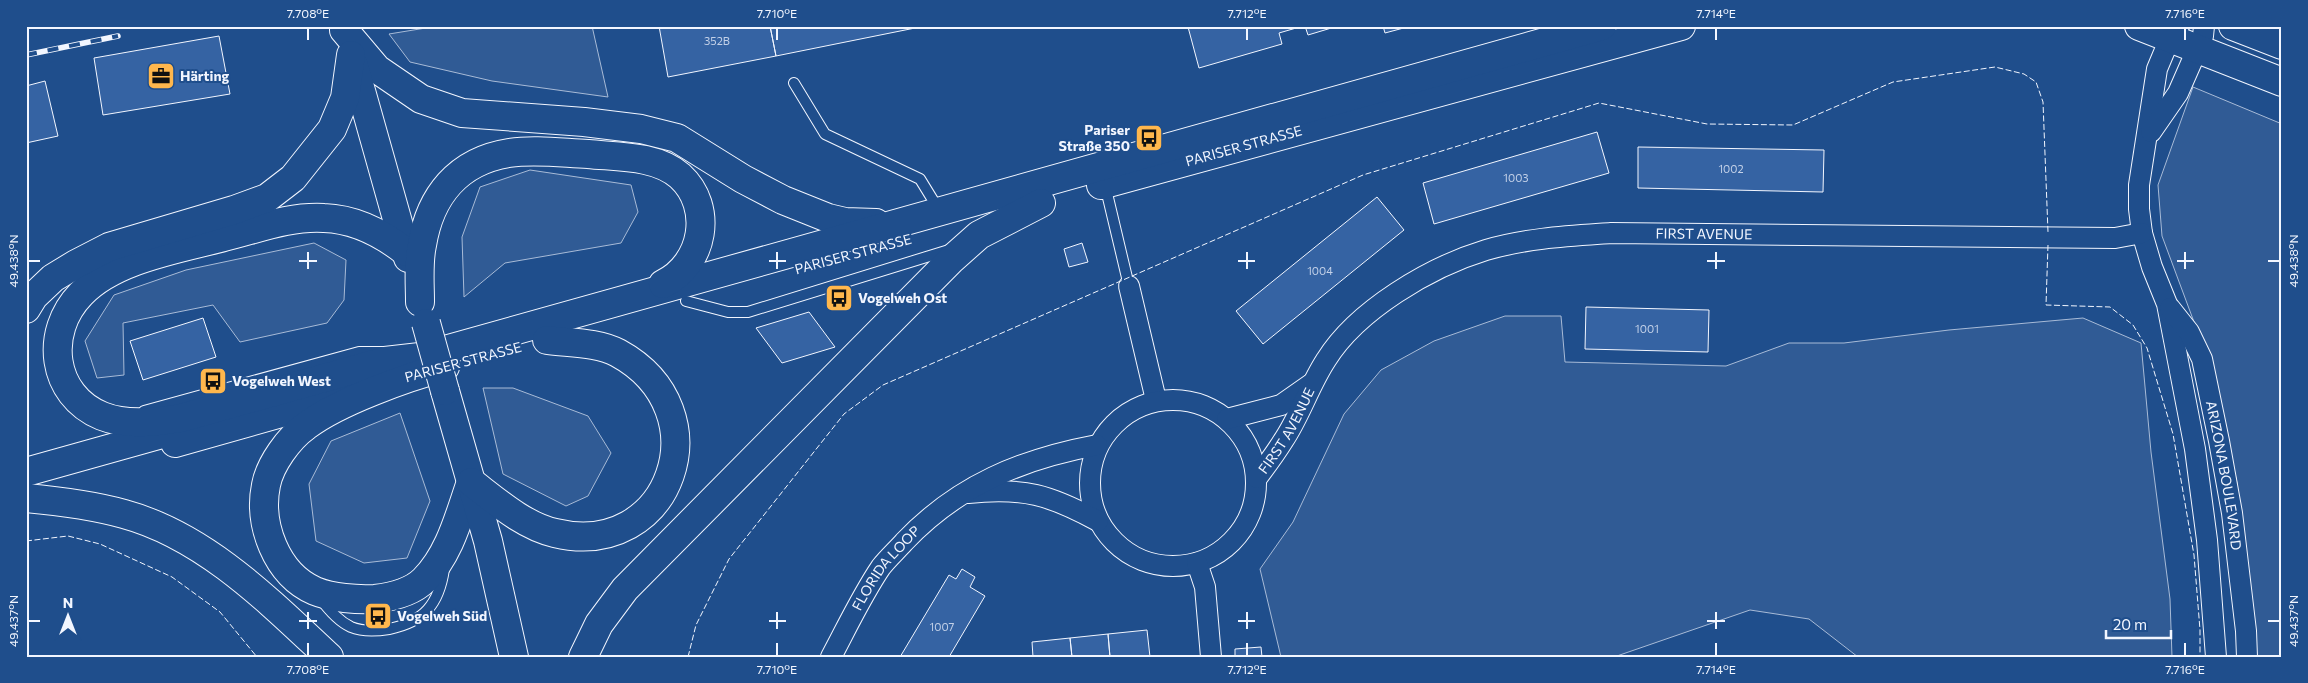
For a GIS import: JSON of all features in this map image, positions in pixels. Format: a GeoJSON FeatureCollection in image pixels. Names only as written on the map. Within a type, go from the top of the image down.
{"type":"FeatureCollection","features":[{"type":"Feature","properties":{"kind":"main road","name":"PARISER STRASSE"},"geometry":{"type":"LineString","coordinates":[[26,485],[419,366],[646,293],[907,222],[1153,151],[1602,26]]}},
{"type":"Feature","properties":{"kind":"main road","name":"PARISER STRASSE"},"geometry":{"type":"LineString","coordinates":[[26,472],[96,447],[370,376],[547,340],[1104,184],[1681,26]]}},
{"type":"Feature","properties":{"kind":"main road"},"geometry":{"type":"LineString","coordinates":[[2139,26],[2201,37],[2282,82]]}},
{"type":"Feature","properties":{"kind":"main road"},"geometry":{"type":"LineString","coordinates":[[2233,26],[2282,45]]}},
{"type":"Feature","properties":{"kind":"main road"},"geometry":{"type":"LineString","coordinates":[[346,37],[378,69],[421,100],[462,113],[584,122],[642,129],[677,138],[743,179],[783,200],[828,218],[853,222],[907,222]]}},
{"type":"Feature","properties":{"kind":"main road"},"geometry":{"type":"LineString","coordinates":[[346,37],[488,541],[514,657]]}},
{"type":"Feature","properties":{"kind":"main road"},"geometry":{"type":"LineString","coordinates":[[26,309],[34,296],[53,278],[109,247],[234,210],[267,198],[294,178],[332,129],[345,98],[346,37]]}},
{"type":"Feature","properties":{"kind":"main road"},"geometry":{"type":"LineString","coordinates":[[423,313],[421,247],[433,206],[457,175],[479,161],[509,153],[541,152],[638,158],[663,166],[679,175],[691,189],[697,201],[701,216],[700,237],[695,253],[681,272],[646,293]]}},
{"type":"Feature","properties":{"kind":"main road"},"geometry":{"type":"LineString","coordinates":[[584,657],[599,624],[625,588],[970,241],[1007,219],[1041,203]]}},
{"type":"Feature","properties":{"kind":"main road"},"geometry":{"type":"LineString","coordinates":[[406,252],[390,239],[349,222],[325,218],[296,218],[147,258],[118,269],[97,281],[82,293],[63,319],[58,339],[57,360],[61,376],[70,392],[83,404],[102,416],[122,424],[181,418],[385,362],[419,366]]}},
{"type":"Feature","properties":{"kind":"main road"},"geometry":{"type":"LineString","coordinates":[[471,482],[528,522],[552,533],[575,537],[614,532],[650,509],[661,495],[675,456],[675,433],[671,411],[659,387],[641,369],[617,352],[606,348],[547,340]]}},
{"type":"Feature","properties":{"kind":"main road"},"geometry":{"type":"LineString","coordinates":[[419,366],[305,426],[281,453],[272,468],[266,484],[264,506],[267,532],[274,551],[286,569],[315,591],[362,600],[393,595],[423,582],[446,548],[471,482]]}},
{"type":"Feature","properties":{"kind":"main road"},"geometry":{"type":"LineString","coordinates":[[26,498],[61,502],[125,514],[188,542],[245,582],[328,657]]}},
{"type":"Feature","properties":{"kind":"street","name":"ARIZONA BOULEVARD"},"geometry":{"type":"LineString","coordinates":[[2175,32],[2157,69],[2139,186],[2139,209],[2142,233],[2152,267],[2167,304],[2195,449],[2207,540],[2216,657]]}},
{"type":"Feature","properties":{"kind":"street","name":"ARIZONA BOULEVARD"},"geometry":{"type":"LineString","coordinates":[[2148,136],[2178,93],[2201,37]]}},
{"type":"Feature","properties":{"kind":"street","name":"FIRST AVENUE"},"geometry":{"type":"LineString","coordinates":[[1257,478],[1284,441],[1326,359],[1351,329],[1389,299],[1431,273],[1486,250],[1548,237],[1611,233],[2115,238],[2142,233]]}},
{"type":"Feature","properties":{"kind":"street"},"geometry":{"type":"LineString","coordinates":[[1129,286],[1156,400]]}},
{"type":"Feature","properties":{"kind":"street","name":"ARIZONA BOULEVARD"},"geometry":{"type":"LineString","coordinates":[[2167,304],[2189,332],[2202,359],[2220,441],[2232,513],[2246,631],[2247,657]]}},
{"type":"Feature","properties":{"kind":"street","name":"FIRST AVENUE"},"geometry":{"type":"LineString","coordinates":[[1228,419],[1281,405],[1314,381]]}},
{"type":"Feature","properties":{"kind":"street"},"geometry":{"type":"LineString","coordinates":[[1156,400],[1194,401],[1212,408],[1228,419],[1239,431],[1248,446],[1257,478],[1255,501],[1247,522],[1234,540],[1217,554],[1197,563],[1178,566],[1159,565],[1140,560],[1123,550],[1109,537],[1098,521],[1090,497],[1090,470],[1098,445],[1108,430],[1122,416],[1138,406],[1156,400]]}},
{"type":"Feature","properties":{"kind":"street","name":"FLORIDA LOOP"},"geometry":{"type":"LineString","coordinates":[[831,657],[882,566],[918,527],[959,495],[1005,470],[1040,458],[1098,445]]}},
{"type":"Feature","properties":{"kind":"street"},"geometry":{"type":"LineString","coordinates":[[959,495],[992,491],[1038,495],[1063,502],[1098,521]]}},
{"type":"Feature","properties":{"kind":"street"},"geometry":{"type":"LineString","coordinates":[[1197,563],[1204,587],[1211,657]]}},
{"type":"Feature","properties":{"kind":"lane"},"geometry":{"type":"LineString","coordinates":[[794,82],[825,134],[920,179],[940,212]]}},
{"type":"Feature","properties":{"kind":"lane"},"geometry":{"type":"LineString","coordinates":[[1104,184],[1129,286]]}},
{"type":"Feature","properties":{"kind":"lane"},"geometry":{"type":"LineString","coordinates":[[686,301],[728,312],[748,312],[923,259],[970,241]]}},
{"type":"Feature","properties":{"kind":"shaded area"},"geometry":{"type":"Polygon","coordinates":[[[438,26],[592,26],[608,97],[492,81],[410,62],[389,34],[438,26]]]}},
{"type":"Feature","properties":{"kind":"shaded area"},"geometry":{"type":"Polygon","coordinates":[[[2193,87],[2282,124],[2282,657],[2252,657],[2237,483],[2213,373],[2162,236],[2158,185],[2193,87]]]}},
{"type":"Feature","properties":{"kind":"shaded area"},"geometry":{"type":"Polygon","coordinates":[[[530,170],[631,185],[638,212],[621,243],[505,263],[464,297],[462,237],[480,187],[530,170]]]}},
{"type":"Feature","properties":{"kind":"shaded area"},"geometry":{"type":"Polygon","coordinates":[[[314,243],[346,260],[344,300],[327,323],[240,342],[213,305],[123,323],[124,375],[97,378],[85,341],[114,295],[186,270],[314,243]]]}},
{"type":"Feature","properties":{"kind":"shaded area"},"geometry":{"type":"Polygon","coordinates":[[[1505,316],[1561,316],[1565,362],[1726,366],[1789,343],[1844,343],[1949,330],[2083,318],[2141,343],[2151,452],[2170,599],[2172,657],[1858,657],[1809,619],[1750,610],[1614,657],[1281,657],[1260,569],[1293,522],[1344,414],[1381,370],[1434,341],[1505,316]]]}},
{"type":"Feature","properties":{"kind":"shaded area"},"geometry":{"type":"Polygon","coordinates":[[[483,388],[513,388],[588,416],[611,453],[588,496],[566,506],[503,474],[483,388]]]}},
{"type":"Feature","properties":{"kind":"shaded area"},"geometry":{"type":"Polygon","coordinates":[[[400,413],[430,501],[407,558],[364,563],[316,541],[309,484],[331,441],[400,413]]]}},
{"type":"Feature","properties":{"kind":"building"},"geometry":{"type":"Polygon","coordinates":[[[659,26],[770,26],[776,56],[668,77],[659,26]]]}},
{"type":"Feature","properties":{"kind":"building"},"geometry":{"type":"Polygon","coordinates":[[[770,26],[925,26],[776,56],[770,26]]]}},
{"type":"Feature","properties":{"kind":"building"},"geometry":{"type":"Polygon","coordinates":[[[1303,26],[1279,33],[1282,44],[1199,68],[1188,27],[1303,26]]]}},
{"type":"Feature","properties":{"kind":"building"},"geometry":{"type":"Polygon","coordinates":[[[1305,26],[1338,26],[1308,35],[1305,26]]]}},
{"type":"Feature","properties":{"kind":"building"},"geometry":{"type":"Polygon","coordinates":[[[1383,26],[1411,26],[1385,33],[1383,26]]]}},
{"type":"Feature","properties":{"kind":"building","name":"Härting"},"geometry":{"type":"Polygon","coordinates":[[[219,36],[230,94],[103,115],[94,58],[219,36]]]}},
{"type":"Feature","properties":{"kind":"building"},"geometry":{"type":"Polygon","coordinates":[[[45,81],[58,136],[26,143],[26,86],[45,81]]]}},
{"type":"Feature","properties":{"kind":"building"},"geometry":{"type":"Polygon","coordinates":[[[1597,132],[1609,173],[1434,224],[1423,183],[1597,132]]]}},
{"type":"Feature","properties":{"kind":"building"},"geometry":{"type":"Polygon","coordinates":[[[1638,147],[1824,150],[1823,192],[1638,188],[1638,147]]]}},
{"type":"Feature","properties":{"kind":"building"},"geometry":{"type":"Polygon","coordinates":[[[1377,197],[1404,230],[1263,344],[1236,311],[1377,197]]]}},
{"type":"Feature","properties":{"kind":"building"},"geometry":{"type":"Polygon","coordinates":[[[1082,243],[1088,262],[1069,267],[1064,249],[1082,243]]]}},
{"type":"Feature","properties":{"kind":"building"},"geometry":{"type":"Polygon","coordinates":[[[1586,307],[1709,310],[1708,352],[1585,349],[1586,307]]]}},
{"type":"Feature","properties":{"kind":"building"},"geometry":{"type":"Polygon","coordinates":[[[809,312],[835,347],[782,363],[756,328],[809,312]]]}},
{"type":"Feature","properties":{"kind":"building"},"geometry":{"type":"Polygon","coordinates":[[[203,318],[216,357],[143,380],[130,341],[203,318]]]}},
{"type":"Feature","properties":{"kind":"building"},"geometry":{"type":"Polygon","coordinates":[[[962,569],[975,577],[970,587],[985,596],[949,657],[900,657],[949,575],[956,579],[962,569]]]}},
{"type":"Feature","properties":{"kind":"building"},"geometry":{"type":"Polygon","coordinates":[[[1147,630],[1150,657],[1110,657],[1108,634],[1147,630]]]}},
{"type":"Feature","properties":{"kind":"building"},"geometry":{"type":"Polygon","coordinates":[[[1108,634],[1110,657],[1072,657],[1070,638],[1108,634]]]}},
{"type":"Feature","properties":{"kind":"building"},"geometry":{"type":"Polygon","coordinates":[[[1070,638],[1072,657],[1033,657],[1032,642],[1070,638]]]}},
{"type":"Feature","properties":{"kind":"building"},"geometry":{"type":"Polygon","coordinates":[[[1261,647],[1262,657],[1235,657],[1235,649],[1261,647]]]}},
{"type":"Feature","properties":{"kind":"railway"},"geometry":{"type":"LineString","coordinates":[[26,55],[118,36]]}},
{"type":"Feature","properties":{"kind":"fence"},"geometry":{"type":"LineString","coordinates":[[688,657],[696,625],[729,559],[844,414],[883,385],[1363,175],[1599,103],[1707,124],[1793,125],[1893,82],[1995,67],[2024,74],[2036,82],[2043,102],[2048,232]]}},
{"type":"Feature","properties":{"kind":"fence"},"geometry":{"type":"LineString","coordinates":[[2048,245],[2046,305],[2110,307],[2133,325],[2147,348],[2173,434],[2194,555],[2200,630],[2200,657]]}},
{"type":"Feature","properties":{"kind":"fence"},"geometry":{"type":"LineString","coordinates":[[26,541],[68,536],[100,544],[172,577],[220,612],[257,657]]}},
{"type":"Feature","properties":{"kind":"place","name":"Härting"},"geometry":{"type":"Point","coordinates":[161,76]}},
{"type":"Feature","properties":{"kind":"place","name":"Pariser Straße 350"},"geometry":{"type":"Point","coordinates":[1149,138]}},
{"type":"Feature","properties":{"kind":"place","name":"Vogelweh Ost"},"geometry":{"type":"Point","coordinates":[839,298]}},
{"type":"Feature","properties":{"kind":"place","name":"Vogelweh West"},"geometry":{"type":"Point","coordinates":[213,381]}},
{"type":"Feature","properties":{"kind":"place","name":"Vogelweh Süd"},"geometry":{"type":"Point","coordinates":[378,616]}}]}
